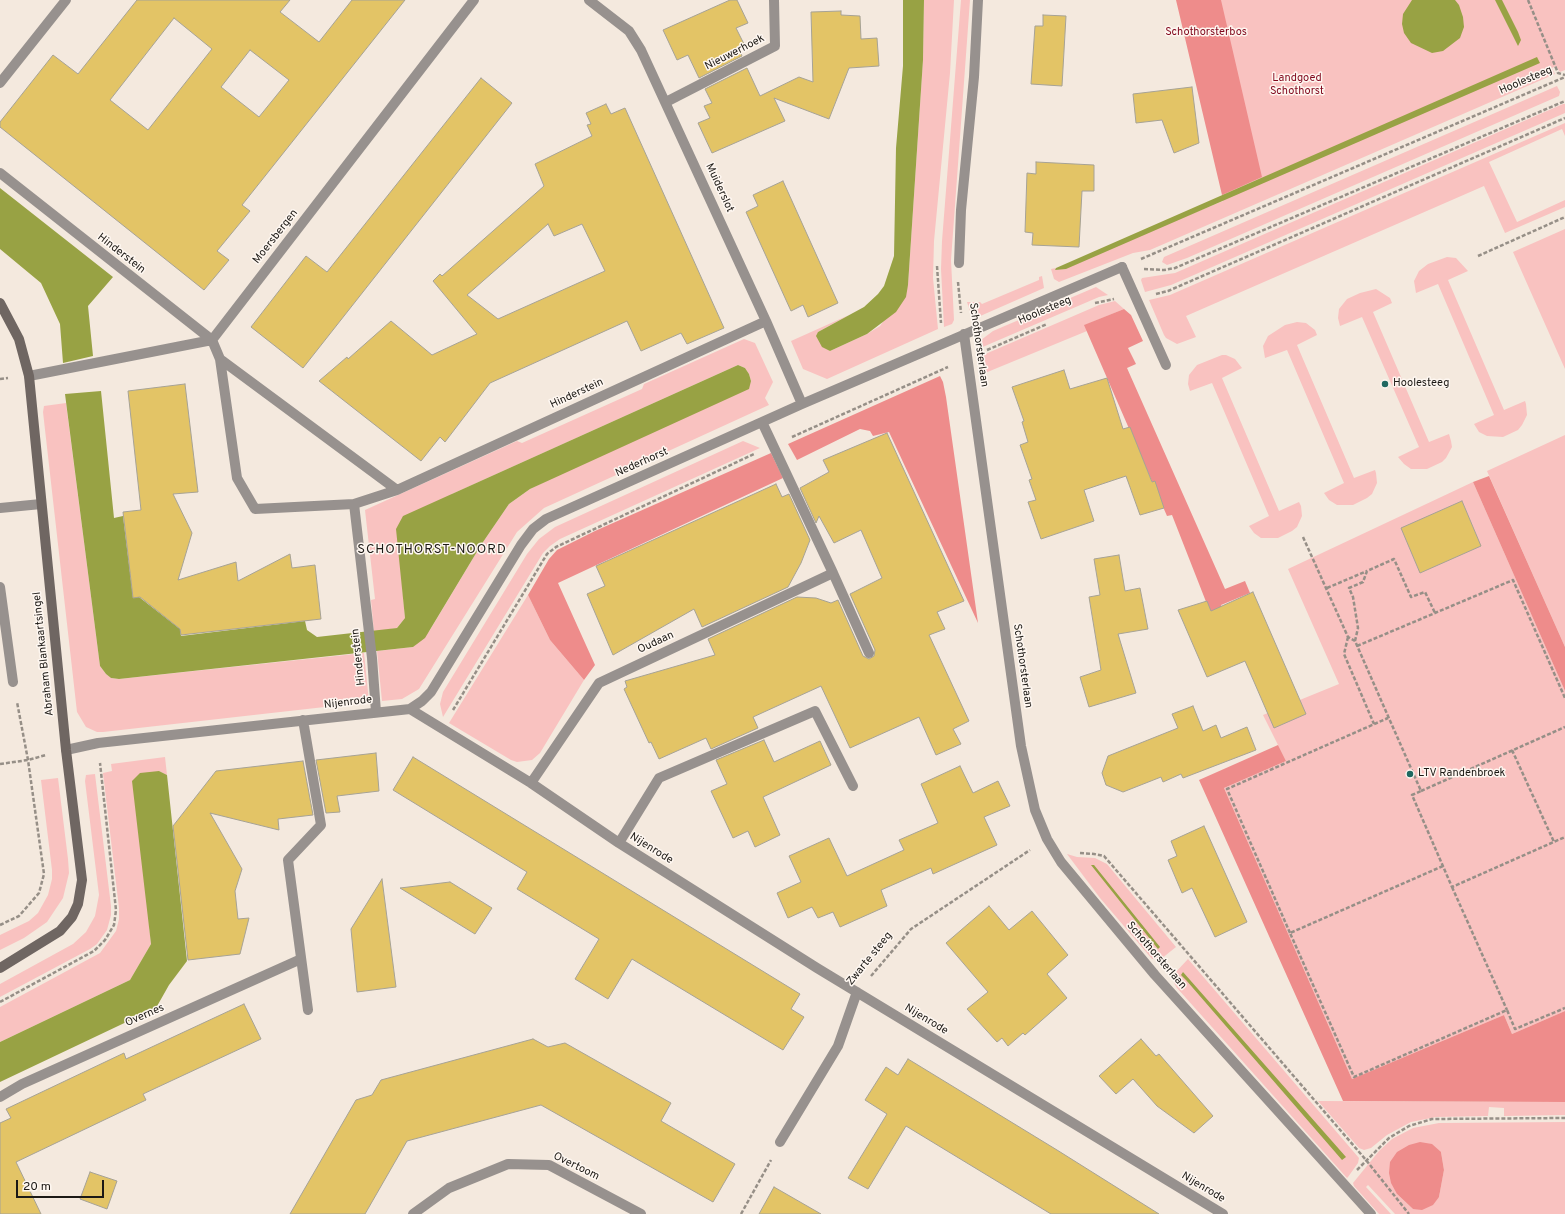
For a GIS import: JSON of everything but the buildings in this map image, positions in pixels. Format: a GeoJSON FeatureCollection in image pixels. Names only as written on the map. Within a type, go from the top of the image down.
{"type":"FeatureCollection","features":[{"type":"Feature","properties":{"kind":"street"},"geometry":{"type":"LineString","coordinates":[[0,83],[66,0]]}},
{"type":"Feature","properties":{"kind":"street","name":"Moersbergen"},"geometry":{"type":"LineString","coordinates":[[212,340],[474,0]]}},
{"type":"Feature","properties":{"kind":"street","name":"Muiderslot"},"geometry":{"type":"LineString","coordinates":[[589,0],[629,31],[641,50],[766,321],[802,404]]}},
{"type":"Feature","properties":{"kind":"street","name":"Nieuwerhoek"},"geometry":{"type":"LineString","coordinates":[[666,102],[775,46],[774,0]]}},
{"type":"Feature","properties":{"kind":"street"},"geometry":{"type":"LineString","coordinates":[[958,263],[961,210],[974,77],[978,0]]}},
{"type":"Feature","properties":{"kind":"street","name":"Hinderstein"},"geometry":{"type":"LineString","coordinates":[[0,173],[212,340],[220,359],[237,478],[255,509],[354,504],[397,490],[766,321]]}},
{"type":"Feature","properties":{"kind":"street"},"geometry":{"type":"LineString","coordinates":[[1122,268],[1166,365]]}},
{"type":"Feature","properties":{"kind":"street","name":"Hoolesteeg"},"geometry":{"type":"LineString","coordinates":[[964,334],[1122,268]]}},
{"type":"Feature","properties":{"kind":"street","name":"Abraham Blankaartsingel"},"geometry":{"type":"LineString","coordinates":[[0,304],[19,339],[29,376],[66,750],[82,880],[78,904],[72,917],[60,931],[0,968]]}},
{"type":"Feature","properties":{"kind":"street","name":"Schothorsterlaan"},"geometry":{"type":"LineString","coordinates":[[964,334],[1021,746],[1035,810],[1047,839],[1061,862],[1155,975],[1371,1214]]}},
{"type":"Feature","properties":{"kind":"street","name":"Nederhorst"},"geometry":{"type":"LineString","coordinates":[[410,709],[422,701],[431,692],[521,545],[533,529],[546,519],[802,404],[964,334]]}},
{"type":"Feature","properties":{"kind":"street"},"geometry":{"type":"LineString","coordinates":[[29,376],[212,340]]}},
{"type":"Feature","properties":{"kind":"street"},"geometry":{"type":"LineString","coordinates":[[220,359],[397,490]]}},
{"type":"Feature","properties":{"kind":"street"},"geometry":{"type":"LineString","coordinates":[[762,422],[869,653]]}},
{"type":"Feature","properties":{"kind":"street"},"geometry":{"type":"LineString","coordinates":[[0,508],[41,504]]}},
{"type":"Feature","properties":{"kind":"street","name":"Hinderstein"},"geometry":{"type":"LineString","coordinates":[[354,504],[372,658],[376,712]]}},
{"type":"Feature","properties":{"kind":"street","name":"Oudaan"},"geometry":{"type":"LineString","coordinates":[[531,783],[599,683],[833,573]]}},
{"type":"Feature","properties":{"kind":"street"},"geometry":{"type":"LineString","coordinates":[[0,588],[13,682]]}},
{"type":"Feature","properties":{"kind":"street","name":"Nijenrode"},"geometry":{"type":"LineString","coordinates":[[66,750],[98,743],[410,709],[531,783],[619,843],[857,992],[1223,1214]]}},
{"type":"Feature","properties":{"kind":"street","name":"Nijenrode"},"geometry":{"type":"LineString","coordinates":[[619,843],[659,778],[815,710],[853,786]]}},
{"type":"Feature","properties":{"kind":"street"},"geometry":{"type":"LineString","coordinates":[[303,720],[321,825],[288,860],[308,1010]]}},
{"type":"Feature","properties":{"kind":"street","name":"Overnes"},"geometry":{"type":"LineString","coordinates":[[0,1097],[22,1084],[301,959]]}},
{"type":"Feature","properties":{"kind":"street","name":"Zwarte steeg"},"geometry":{"type":"LineString","coordinates":[[780,1142],[838,1046],[857,992]]}},
{"type":"Feature","properties":{"kind":"street","name":"Overtoom"},"geometry":{"type":"LineString","coordinates":[[413,1214],[449,1188],[508,1164],[549,1165],[641,1214]]}},
{"type":"Feature","properties":{"kind":"path"},"geometry":{"type":"LineString","coordinates":[[1528,0],[1558,73],[1565,76]]}},
{"type":"Feature","properties":{"kind":"path","name":"Hoolesteeg"},"geometry":{"type":"LineString","coordinates":[[1122,268],[1565,76]]}},
{"type":"Feature","properties":{"kind":"path"},"geometry":{"type":"LineString","coordinates":[[1122,268],[1164,270],[1175,268],[1565,101]]}},
{"type":"Feature","properties":{"kind":"path"},"geometry":{"type":"LineString","coordinates":[[1092,304],[1103,300],[1168,291],[1565,118]]}},
{"type":"Feature","properties":{"kind":"path"},"geometry":{"type":"LineString","coordinates":[[1478,256],[1565,217]]}},
{"type":"Feature","properties":{"kind":"path","name":"Schothorsterlaan"},"geometry":{"type":"LineString","coordinates":[[958,263],[958,293],[964,334]]}},
{"type":"Feature","properties":{"kind":"path","name":"Hoolesteeg"},"geometry":{"type":"LineString","coordinates":[[968,358],[1048,323]]}},
{"type":"Feature","properties":{"kind":"path"},"geometry":{"type":"LineString","coordinates":[[442,728],[547,554],[556,547],[968,358]]}},
{"type":"Feature","properties":{"kind":"path"},"geometry":{"type":"LineString","coordinates":[[1303,537],[1348,637],[1355,641]]}},
{"type":"Feature","properties":{"kind":"path"},"geometry":{"type":"LineString","coordinates":[[1326,588],[1394,560],[1411,597],[1425,592],[1435,613]]}},
{"type":"Feature","properties":{"kind":"path"},"geometry":{"type":"LineString","coordinates":[[1368,571],[1363,582],[1349,588],[1353,597],[1358,628],[1355,641],[1420,792]]}},
{"type":"Feature","properties":{"kind":"path"},"geometry":{"type":"LineString","coordinates":[[1357,646],[1514,580],[1565,698]]}},
{"type":"Feature","properties":{"kind":"path"},"geometry":{"type":"LineString","coordinates":[[1348,637],[1344,654],[1374,724]]}},
{"type":"Feature","properties":{"kind":"path"},"geometry":{"type":"LineString","coordinates":[[0,925],[19,916],[39,893],[44,874],[28,760],[13,682]]}},
{"type":"Feature","properties":{"kind":"path"},"geometry":{"type":"LineString","coordinates":[[1388,718],[1227,790],[1354,1077],[1507,1010]]}},
{"type":"Feature","properties":{"kind":"path"},"geometry":{"type":"LineString","coordinates":[[1565,727],[1412,795],[1515,1029],[1565,1008]]}},
{"type":"Feature","properties":{"kind":"path"},"geometry":{"type":"LineString","coordinates":[[1512,750],[1554,842]]}},
{"type":"Feature","properties":{"kind":"path"},"geometry":{"type":"LineString","coordinates":[[0,764],[28,760]]}},
{"type":"Feature","properties":{"kind":"path"},"geometry":{"type":"LineString","coordinates":[[1452,887],[1565,837]]}},
{"type":"Feature","properties":{"kind":"path"},"geometry":{"type":"LineString","coordinates":[[1047,839],[1075,853],[1104,856],[1366,1160],[1410,1214]]}},
{"type":"Feature","properties":{"kind":"path","name":"Zwarte steeg"},"geometry":{"type":"LineString","coordinates":[[857,992],[911,929],[1047,839]]}},
{"type":"Feature","properties":{"kind":"path"},"geometry":{"type":"LineString","coordinates":[[1290,933],[1443,866]]}},
{"type":"Feature","properties":{"kind":"path"},"geometry":{"type":"LineString","coordinates":[[1346,1185],[1366,1160],[1389,1138],[1409,1126],[1432,1119],[1565,1118]]}},
{"type":"Feature","properties":{"kind":"path"},"geometry":{"type":"LineString","coordinates":[[741,1214],[780,1142]]}},
{"type":"Feature","properties":{"kind":"green space"},"geometry":{"type":"Polygon","coordinates":[[[924,0],[954,0],[950,73],[934,241],[933,278],[938,329],[827,379],[803,369],[791,341],[849,315],[818,332],[830,351],[867,334],[880,326],[908,285],[923,60],[924,0]]]}},
{"type":"Feature","properties":{"kind":"green space"},"geometry":{"type":"Polygon","coordinates":[[[961,0],[970,0],[951,260],[954,320],[952,324],[944,327],[941,269],[942,241],[961,0]]]}},
{"type":"Feature","properties":{"kind":"green space","name":"Schothorsterbos"},"geometry":{"type":"Polygon","coordinates":[[[1176,0],[1221,0],[1262,177],[1222,195],[1176,0]]]}},
{"type":"Feature","properties":{"kind":"green space","name":"Landgoed Schothorst"},"geometry":{"type":"Polygon","coordinates":[[[1202,0],[1565,0],[1565,70],[1560,72],[1556,66],[1552,68],[1555,74],[1150,250],[1133,253],[1059,282],[1054,279],[1051,269],[1056,268],[1055,270],[1223,201],[1202,0]]]}},
{"type":"Feature","properties":{"kind":"green space"},"geometry":{"type":"Polygon","coordinates":[[[1557,86],[1560,92],[1559,96],[1187,258],[1167,265],[1162,262],[1164,257],[1557,86]]]}},
{"type":"Feature","properties":{"kind":"green space"},"geometry":{"type":"Polygon","coordinates":[[[1565,104],[1565,113],[1171,285],[1145,292],[1141,280],[1142,278],[1175,273],[1565,104]]]}},
{"type":"Feature","properties":{"kind":"green space"},"geometry":{"type":"Polygon","coordinates":[[[1565,123],[1565,136],[1562,129],[1489,162],[1517,222],[1565,200],[1565,207],[1505,233],[1484,186],[1186,316],[1196,337],[1177,344],[1166,338],[1164,335],[1149,300],[1170,295],[1565,123]]]}},
{"type":"Feature","properties":{"kind":"green space"},"geometry":{"type":"Polygon","coordinates":[[[1565,229],[1565,369],[1513,252],[1565,229]]]}},
{"type":"Feature","properties":{"kind":"green space"},"geometry":{"type":"Polygon","coordinates":[[[1447,257],[1456,258],[1468,271],[1448,280],[1504,410],[1525,401],[1526,404],[1527,415],[1522,425],[1518,430],[1503,437],[1487,436],[1479,432],[1474,424],[1494,415],[1438,284],[1416,293],[1414,281],[1419,271],[1428,264],[1447,257]]]}},
{"type":"Feature","properties":{"kind":"green space"},"geometry":{"type":"Polygon","coordinates":[[[1042,276],[1044,288],[978,317],[972,317],[967,302],[980,302],[982,304],[1039,280],[1039,277],[1042,276]]]}},
{"type":"Feature","properties":{"kind":"green space"},"geometry":{"type":"Polygon","coordinates":[[[1096,287],[1108,295],[1099,297],[978,349],[981,340],[993,331],[1096,287]]]}},
{"type":"Feature","properties":{"kind":"green space"},"geometry":{"type":"Polygon","coordinates":[[[1376,289],[1390,298],[1392,303],[1373,312],[1429,442],[1449,434],[1451,441],[1452,447],[1446,458],[1442,462],[1427,469],[1411,469],[1398,457],[1419,447],[1362,317],[1340,326],[1338,318],[1339,309],[1347,299],[1360,293],[1376,289]]]}},
{"type":"Feature","properties":{"kind":"green space"},"geometry":{"type":"Polygon","coordinates":[[[1115,301],[1124,309],[1085,325],[1087,331],[985,373],[983,355],[1099,305],[1115,301]]]}},
{"type":"Feature","properties":{"kind":"green space"},"geometry":{"type":"Polygon","coordinates":[[[1124,309],[1131,315],[1143,341],[1128,348],[1136,364],[1127,368],[1225,589],[1245,581],[1250,593],[1221,605],[1224,613],[1212,617],[1172,515],[1167,516],[1084,325],[1124,309]]]}},
{"type":"Feature","properties":{"kind":"green space"},"geometry":{"type":"Polygon","coordinates":[[[1297,322],[1306,323],[1315,330],[1317,335],[1297,345],[1354,478],[1375,470],[1376,473],[1377,483],[1372,494],[1353,505],[1337,505],[1329,500],[1324,493],[1344,483],[1287,350],[1265,358],[1263,346],[1268,336],[1285,325],[1297,322]]]}},
{"type":"Feature","properties":{"kind":"green space"},"geometry":{"type":"Polygon","coordinates":[[[744,339],[755,343],[773,382],[765,398],[769,405],[544,508],[517,532],[419,689],[402,699],[382,701],[377,651],[413,647],[430,630],[481,545],[509,504],[530,489],[751,381],[749,374],[745,368],[738,365],[452,494],[402,584],[405,618],[397,628],[374,632],[371,600],[375,599],[365,510],[517,441],[522,443],[642,389],[644,384],[744,339]]]}},
{"type":"Feature","properties":{"kind":"green space"},"geometry":{"type":"Polygon","coordinates":[[[1222,355],[1235,359],[1242,368],[1222,378],[1279,511],[1299,502],[1301,506],[1302,516],[1297,527],[1278,538],[1261,538],[1254,533],[1249,526],[1269,516],[1212,383],[1190,391],[1188,384],[1189,375],[1197,365],[1222,355]]]}},
{"type":"Feature","properties":{"kind":"green space"},"geometry":{"type":"Polygon","coordinates":[[[940,376],[943,382],[946,397],[978,623],[889,432],[873,436],[870,431],[860,429],[797,460],[788,444],[940,376]]]}},
{"type":"Feature","properties":{"kind":"green space"},"geometry":{"type":"Polygon","coordinates":[[[66,403],[100,666],[106,674],[111,678],[119,679],[364,653],[369,702],[103,732],[97,732],[86,727],[77,712],[43,412],[44,406],[66,403]]]}},
{"type":"Feature","properties":{"kind":"green space"},"geometry":{"type":"Polygon","coordinates":[[[1565,435],[1565,647],[1487,471],[1565,435]]]}},
{"type":"Feature","properties":{"kind":"green space"},"geometry":{"type":"Polygon","coordinates":[[[743,441],[760,448],[560,539],[550,546],[543,553],[443,717],[440,704],[443,692],[527,554],[539,539],[555,527],[743,441]]]}},
{"type":"Feature","properties":{"kind":"green space"},"geometry":{"type":"Polygon","coordinates":[[[771,453],[783,478],[558,583],[595,665],[584,680],[550,640],[528,595],[549,559],[557,550],[595,531],[771,453]]]}},
{"type":"Feature","properties":{"kind":"green space"},"geometry":{"type":"Polygon","coordinates":[[[1489,476],[1565,647],[1565,691],[1473,482],[1489,476]]]}},
{"type":"Feature","properties":{"kind":"green space","name":"LTV Randenbroek"},"geometry":{"type":"Polygon","coordinates":[[[1473,482],[1565,691],[1565,1011],[1512,1034],[1504,1015],[1352,1079],[1224,788],[1286,761],[1263,715],[1339,684],[1288,569],[1473,482]]]}},
{"type":"Feature","properties":{"kind":"green space"},"geometry":{"type":"Polygon","coordinates":[[[528,595],[550,640],[584,680],[540,753],[532,760],[517,762],[511,760],[449,723],[528,595]]]}},
{"type":"Feature","properties":{"kind":"green space"},"geometry":{"type":"Polygon","coordinates":[[[1278,745],[1286,761],[1224,788],[1352,1079],[1504,1015],[1512,1034],[1565,1011],[1565,1102],[1343,1101],[1199,780],[1278,745]]]}},
{"type":"Feature","properties":{"kind":"green space"},"geometry":{"type":"Polygon","coordinates":[[[165,757],[167,775],[159,771],[149,924],[151,944],[130,980],[0,1042],[0,1007],[100,953],[116,931],[119,919],[119,908],[103,773],[112,771],[111,764],[165,757]]]}},
{"type":"Feature","properties":{"kind":"green space"},"geometry":{"type":"Polygon","coordinates":[[[95,774],[111,906],[111,915],[107,930],[97,944],[90,949],[0,997],[0,984],[73,944],[86,932],[95,916],[99,895],[85,781],[86,775],[95,774]]]}},
{"type":"Feature","properties":{"kind":"green space"},"geometry":{"type":"Polygon","coordinates":[[[58,778],[69,873],[63,898],[47,922],[24,938],[0,950],[0,935],[29,921],[38,913],[48,895],[52,879],[52,870],[41,780],[58,778]]]}},
{"type":"Feature","properties":{"kind":"green space"},"geometry":{"type":"Polygon","coordinates":[[[1067,854],[1077,857],[1095,858],[1107,864],[1176,947],[1161,959],[1152,959],[1100,898],[1067,854]]]}},
{"type":"Feature","properties":{"kind":"green space"},"geometry":{"type":"Polygon","coordinates":[[[1188,959],[1359,1158],[1358,1163],[1347,1178],[1177,988],[1174,983],[1174,974],[1188,959]]]}},
{"type":"Feature","properties":{"kind":"green space"},"geometry":{"type":"Polygon","coordinates":[[[1318,1101],[1565,1102],[1565,1115],[1504,1116],[1504,1108],[1489,1107],[1488,1116],[1436,1117],[1411,1122],[1387,1135],[1371,1148],[1364,1150],[1359,1148],[1318,1101]]]}},
{"type":"Feature","properties":{"kind":"green space"},"geometry":{"type":"Polygon","coordinates":[[[1565,1122],[1565,1214],[1395,1214],[1368,1185],[1366,1187],[1391,1214],[1379,1214],[1353,1183],[1379,1151],[1392,1139],[1413,1128],[1439,1123],[1565,1122]],[[1441,1152],[1397,1194],[1413,1209],[1439,1197],[1444,1170],[1441,1152]]]}},
{"type":"Feature","properties":{"kind":"green space"},"geometry":{"type":"Polygon","coordinates":[[[1420,1142],[1432,1144],[1441,1152],[1444,1170],[1439,1197],[1433,1205],[1422,1210],[1413,1209],[1397,1194],[1391,1183],[1389,1173],[1390,1162],[1397,1152],[1409,1145],[1420,1142]]]}},
{"type":"Feature","properties":{"kind":"shaded area"},"geometry":{"type":"Polygon","coordinates":[[[903,0],[924,0],[923,60],[906,297],[896,312],[867,334],[830,351],[822,347],[816,336],[818,332],[864,307],[878,294],[884,286],[894,256],[896,148],[903,66],[903,0]]]}},
{"type":"Feature","properties":{"kind":"shaded area"},"geometry":{"type":"Polygon","coordinates":[[[1412,0],[1455,0],[1459,5],[1463,17],[1464,27],[1460,38],[1443,51],[1432,53],[1411,43],[1404,33],[1402,24],[1403,14],[1412,0]]]}},
{"type":"Feature","properties":{"kind":"shaded area"},"geometry":{"type":"Polygon","coordinates":[[[1495,0],[1502,0],[1518,32],[1521,40],[1518,46],[1495,0]]]}},
{"type":"Feature","properties":{"kind":"shaded area"},"geometry":{"type":"Polygon","coordinates":[[[1537,57],[1540,63],[1066,269],[1055,270],[1056,268],[1537,57]]]}},
{"type":"Feature","properties":{"kind":"shaded area"},"geometry":{"type":"Polygon","coordinates":[[[0,188],[113,277],[88,306],[93,356],[63,363],[60,324],[41,283],[0,249],[0,188]]]}},
{"type":"Feature","properties":{"kind":"shaded area"},"geometry":{"type":"Polygon","coordinates":[[[738,365],[745,368],[749,374],[751,381],[749,389],[530,489],[509,504],[481,545],[425,638],[413,647],[119,679],[111,678],[100,666],[65,394],[101,391],[114,518],[123,516],[133,597],[139,597],[180,629],[181,636],[305,621],[307,630],[317,637],[397,628],[405,618],[396,529],[403,516],[738,365]]]}},
{"type":"Feature","properties":{"kind":"shaded area"},"geometry":{"type":"Polygon","coordinates":[[[159,771],[167,775],[187,961],[169,985],[156,1008],[0,1082],[0,1042],[130,980],[151,944],[132,781],[140,773],[159,771]]]}},
{"type":"Feature","properties":{"kind":"shaded area"},"geometry":{"type":"Polygon","coordinates":[[[1091,865],[1094,865],[1160,947],[1158,949],[1091,865]]]}},
{"type":"Feature","properties":{"kind":"shaded area"},"geometry":{"type":"Polygon","coordinates":[[[1183,972],[1346,1157],[1342,1160],[1181,975],[1183,972]]]}},
{"type":"Feature","properties":{"kind":"place","name":"Hoolesteeg"},"geometry":{"type":"Point","coordinates":[1385,384]}},
{"type":"Feature","properties":{"kind":"place","name":"LTV Randenbroek"},"geometry":{"type":"Point","coordinates":[1410,774]}},
{"type":"Feature","properties":{"kind":"district","name":"SCHOTHORST-NOORD"},"geometry":{"type":"Point","coordinates":[432,550]}}]}
